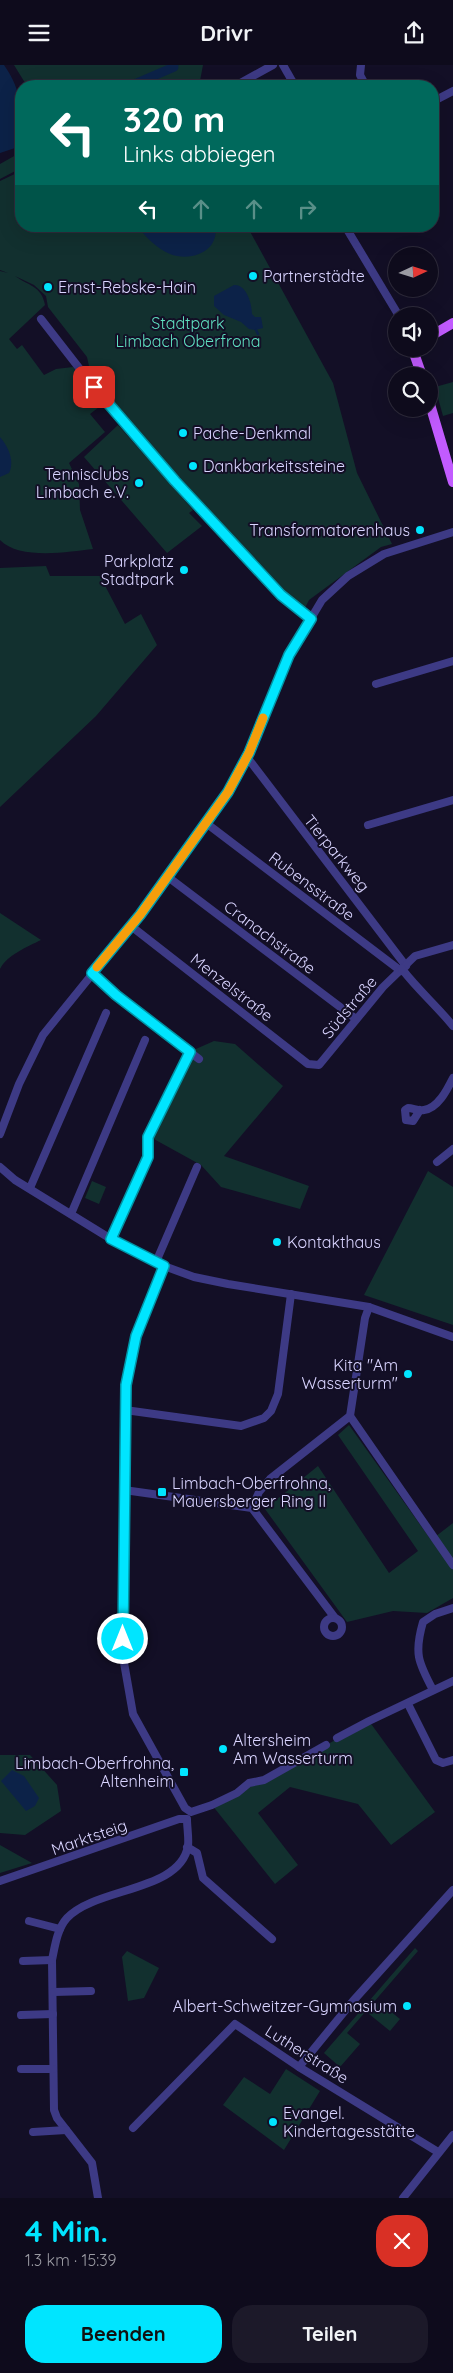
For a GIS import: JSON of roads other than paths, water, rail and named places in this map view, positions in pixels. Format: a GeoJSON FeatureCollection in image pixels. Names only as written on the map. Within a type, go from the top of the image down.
{"type":"FeatureCollection","features":[{"type":"Feature","properties":{"kind":"main road"},"geometry":{"type":"LineString","coordinates":[[438,332],[453,323]]}},
{"type":"Feature","properties":{"kind":"main road"},"geometry":{"type":"LineString","coordinates":[[434,417],[453,481]]}},
{"type":"Feature","properties":{"kind":"street"},"geometry":{"type":"LineString","coordinates":[[246,80],[274,65]]}},
{"type":"Feature","properties":{"kind":"street"},"geometry":{"type":"LineString","coordinates":[[283,65],[292,80]]}},
{"type":"Feature","properties":{"kind":"street"},"geometry":{"type":"LineString","coordinates":[[361,65],[360,75],[363,80]]}},
{"type":"Feature","properties":{"kind":"street"},"geometry":{"type":"LineString","coordinates":[[439,98],[453,91]]}},
{"type":"Feature","properties":{"kind":"street"},"geometry":{"type":"LineString","coordinates":[[349,232],[394,307]]}},
{"type":"Feature","properties":{"kind":"street"},"geometry":{"type":"LineString","coordinates":[[41,319],[104,400],[180,487],[281,595],[311,619]]}},
{"type":"Feature","properties":{"kind":"street"},"geometry":{"type":"LineString","coordinates":[[0,1134],[19,1084],[43,1035],[131,926],[228,792],[246,757],[289,655],[322,601],[348,576],[377,559],[453,532]]}},
{"type":"Feature","properties":{"kind":"street"},"geometry":{"type":"LineString","coordinates":[[376,683],[453,661]]}},
{"type":"Feature","properties":{"kind":"street","name":"Tierparkweg"},"geometry":{"type":"LineString","coordinates":[[246,757],[403,969]]}},
{"type":"Feature","properties":{"kind":"street"},"geometry":{"type":"LineString","coordinates":[[368,825],[453,800]]}},
{"type":"Feature","properties":{"kind":"street","name":"Rubensstraße"},"geometry":{"type":"LineString","coordinates":[[206,823],[403,969]]}},
{"type":"Feature","properties":{"kind":"street","name":"Cranachstraße"},"geometry":{"type":"LineString","coordinates":[[168,877],[356,1019]]}},
{"type":"Feature","properties":{"kind":"street","name":"Menzelstraße"},"geometry":{"type":"LineString","coordinates":[[131,926],[308,1064],[319,1065]]}},
{"type":"Feature","properties":{"kind":"street","name":"Südstraße"},"geometry":{"type":"LineString","coordinates":[[319,1065],[382,987],[415,956],[453,945]]}},
{"type":"Feature","properties":{"kind":"street"},"geometry":{"type":"LineString","coordinates":[[403,969],[416,987],[440,1009],[453,1026]]}},
{"type":"Feature","properties":{"kind":"street"},"geometry":{"type":"LineString","coordinates":[[92,973],[116,995],[200,1059]]}},
{"type":"Feature","properties":{"kind":"street"},"geometry":{"type":"LineString","coordinates":[[30,1188],[106,1013]]}},
{"type":"Feature","properties":{"kind":"street"},"geometry":{"type":"LineString","coordinates":[[71,1214],[145,1040]]}},
{"type":"Feature","properties":{"kind":"street"},"geometry":{"type":"LineString","coordinates":[[111,1239],[148,1157],[148,1137],[190,1052]]}},
{"type":"Feature","properties":{"kind":"street"},"geometry":{"type":"LineString","coordinates":[[420,1110],[431,1107],[439,1100],[453,1078]]}},
{"type":"Feature","properties":{"kind":"street"},"geometry":{"type":"LineString","coordinates":[[436,1162],[453,1149]]}},
{"type":"Feature","properties":{"kind":"street"},"geometry":{"type":"LineString","coordinates":[[0,1167],[111,1239],[164,1266],[194,1277],[228,1284],[368,1307],[453,1337]]}},
{"type":"Feature","properties":{"kind":"street"},"geometry":{"type":"LineString","coordinates":[[156,1262],[197,1167]]}},
{"type":"Feature","properties":{"kind":"street"},"geometry":{"type":"LineString","coordinates":[[164,1266],[136,1336],[126,1385],[123,1657],[133,1713],[185,1808],[192,1811],[205,1808],[236,1793],[249,1783],[264,1780],[326,1745]]}},
{"type":"Feature","properties":{"kind":"street"},"geometry":{"type":"LineString","coordinates":[[125,1410],[241,1426],[264,1418],[271,1411],[278,1394],[291,1294]]}},
{"type":"Feature","properties":{"kind":"street"},"geometry":{"type":"LineString","coordinates":[[252,1508],[259,1492],[270,1479],[350,1416],[368,1307]]}},
{"type":"Feature","properties":{"kind":"street"},"geometry":{"type":"LineString","coordinates":[[350,1416],[453,1565]]}},
{"type":"Feature","properties":{"kind":"street"},"geometry":{"type":"LineString","coordinates":[[124,1490],[252,1508],[335,1619]]}},
{"type":"Feature","properties":{"kind":"street"},"geometry":{"type":"LineString","coordinates":[[433,1690],[417,1657],[417,1644],[422,1623],[435,1614],[453,1608]]}},
{"type":"Feature","properties":{"kind":"street"},"geometry":{"type":"LineString","coordinates":[[338,1738],[453,1681]]}},
{"type":"Feature","properties":{"kind":"street"},"geometry":{"type":"LineString","coordinates":[[408,1703],[436,1760],[443,1763],[453,1760]]}},
{"type":"Feature","properties":{"kind":"street","name":"Marktsteig"},"geometry":{"type":"LineString","coordinates":[[0,1881],[179,1819],[186,1819],[187,1847]]}},
{"type":"Feature","properties":{"kind":"street"},"geometry":{"type":"LineString","coordinates":[[98,2198],[92,2163],[57,2118],[54,2109],[54,1992],[52,1961],[60,1929],[67,1917],[82,1906],[107,1895],[150,1883],[171,1873],[183,1857],[187,1847],[196,1853],[203,1878],[272,1939]]}},
{"type":"Feature","properties":{"kind":"street"},"geometry":{"type":"LineString","coordinates":[[299,2067],[353,2001],[453,1890]]}},
{"type":"Feature","properties":{"kind":"street"},"geometry":{"type":"LineString","coordinates":[[29,1921],[60,1929]]}},
{"type":"Feature","properties":{"kind":"street"},"geometry":{"type":"LineString","coordinates":[[22,1961],[52,1961]]}},
{"type":"Feature","properties":{"kind":"street"},"geometry":{"type":"LineString","coordinates":[[54,1992],[91,1991]]}},
{"type":"Feature","properties":{"kind":"street"},"geometry":{"type":"LineString","coordinates":[[21,2015],[53,2014]]}},
{"type":"Feature","properties":{"kind":"street","name":"Lutherstraße"},"geometry":{"type":"LineString","coordinates":[[133,2128],[235,2024],[299,2067],[438,2152]]}},
{"type":"Feature","properties":{"kind":"street"},"geometry":{"type":"LineString","coordinates":[[21,2069],[53,2069]]}},
{"type":"Feature","properties":{"kind":"street"},"geometry":{"type":"LineString","coordinates":[[33,2132],[66,2130]]}},
{"type":"Feature","properties":{"kind":"street"},"geometry":{"type":"LineString","coordinates":[[403,2198],[453,2135]]}},
{"type":"Feature","properties":{"kind":"water"},"geometry":{"type":"Polygon","coordinates":[[[0,65],[4,65],[15,84],[15,148],[0,153],[0,65]]]}},
{"type":"Feature","properties":{"kind":"water"},"geometry":{"type":"Polygon","coordinates":[[[142,232],[215,232],[213,242],[208,248],[202,253],[186,257],[165,252],[142,232]]]}},
{"type":"Feature","properties":{"kind":"water"},"geometry":{"type":"Polygon","coordinates":[[[234,285],[242,288],[248,295],[252,314],[255,317],[261,317],[263,328],[249,329],[241,322],[224,315],[214,306],[214,296],[234,285]]]}},
{"type":"Feature","properties":{"kind":"water"},"geometry":{"type":"Polygon","coordinates":[[[0,437],[8,449],[11,468],[9,473],[0,477],[0,437]]]}},
{"type":"Feature","properties":{"kind":"water"},"geometry":{"type":"Polygon","coordinates":[[[12,1770],[24,1776],[39,1798],[35,1806],[26,1811],[1,1781],[12,1770]]]}},
{"type":"Feature","properties":{"kind":"waterway"},"geometry":{"type":"LineString","coordinates":[[144,80],[174,67]]}},
{"type":"Feature","properties":{"kind":"waterway"},"geometry":{"type":"LineString","coordinates":[[256,330],[258,334]]}},
{"type":"Feature","properties":{"kind":"place","name":"Partnerstädte"},"geometry":{"type":"Point","coordinates":[253,276]}},
{"type":"Feature","properties":{"kind":"place","name":"Ernst-Rebske-Hain"},"geometry":{"type":"Point","coordinates":[48,287]}},
{"type":"Feature","properties":{"kind":"place","name":"Pache-Denkmal"},"geometry":{"type":"Point","coordinates":[183,433]}},
{"type":"Feature","properties":{"kind":"place","name":"Dankbarkeitssteine"},"geometry":{"type":"Point","coordinates":[193,466]}},
{"type":"Feature","properties":{"kind":"place","name":"Tennisclubs Limbach e.V."},"geometry":{"type":"Point","coordinates":[139,483]}},
{"type":"Feature","properties":{"kind":"place","name":"Transformatorenhaus"},"geometry":{"type":"Point","coordinates":[420,530]}},
{"type":"Feature","properties":{"kind":"place","name":"Parkplatz Stadtpark"},"geometry":{"type":"Point","coordinates":[184,570]}},
{"type":"Feature","properties":{"kind":"place","name":"Kontakthaus"},"geometry":{"type":"Point","coordinates":[277,1242]}},
{"type":"Feature","properties":{"kind":"place","name":"Kita \"Am Wasserturm\""},"geometry":{"type":"Point","coordinates":[408,1374]}},
{"type":"Feature","properties":{"kind":"place","name":"Limbach-Oberfrohna, Mauersberger Ring II"},"geometry":{"type":"Point","coordinates":[162,1492]}},
{"type":"Feature","properties":{"kind":"place","name":"Altersheim Am Wasserturm"},"geometry":{"type":"Point","coordinates":[223,1749]}},
{"type":"Feature","properties":{"kind":"place","name":"Limbach-Oberfrohna, Altenheim"},"geometry":{"type":"Point","coordinates":[184,1772]}},
{"type":"Feature","properties":{"kind":"place","name":"Albert-Schweitzer-Gymnasium"},"geometry":{"type":"Point","coordinates":[407,2006]}},
{"type":"Feature","properties":{"kind":"place","name":"Evangel. Kindertagesstätte"},"geometry":{"type":"Point","coordinates":[273,2122]}},
{"type":"Feature","properties":{"kind":"park label","name":"Stadtpark Limbach Oberfrona"},"geometry":{"type":"Point","coordinates":[188,332]}}]}
